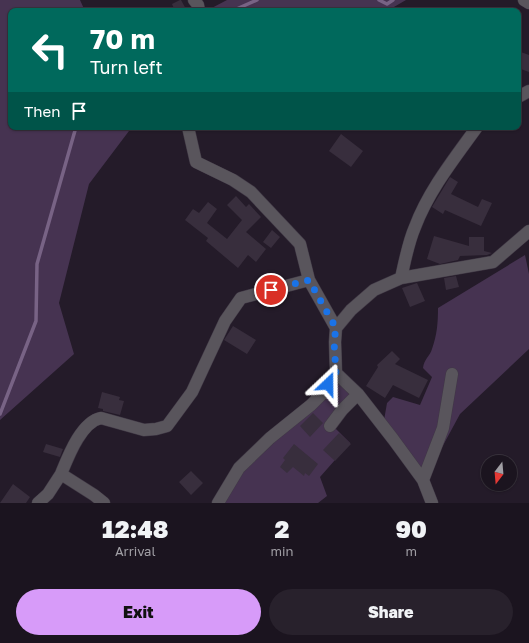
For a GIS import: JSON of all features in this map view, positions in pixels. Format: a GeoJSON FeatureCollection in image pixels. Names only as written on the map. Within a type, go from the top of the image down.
{"type":"FeatureCollection","features":[{"type":"Feature","properties":{"kind":"street"},"geometry":{"type":"LineString","coordinates":[[524,0],[529,4]]}},
{"type":"Feature","properties":{"kind":"street"},"geometry":{"type":"LineString","coordinates":[[189,130],[196,162],[234,180],[251,192],[300,244],[309,280],[336,328]]}},
{"type":"Feature","properties":{"kind":"street"},"geometry":{"type":"LineString","coordinates":[[401,278],[414,228],[423,207],[432,191],[475,130]]}},
{"type":"Feature","properties":{"kind":"street"},"geometry":{"type":"LineString","coordinates":[[218,503],[239,468],[270,438],[321,395],[336,373],[334,342],[336,328],[351,310],[374,290],[401,278],[493,262],[529,231]]}},
{"type":"Feature","properties":{"kind":"street"},"geometry":{"type":"LineString","coordinates":[[38,503],[48,494],[61,474],[70,450],[88,425],[96,419],[101,418],[144,430],[168,426],[192,392],[225,321],[241,298],[309,280]]}},
{"type":"Feature","properties":{"kind":"street"},"geometry":{"type":"LineString","coordinates":[[336,373],[358,394],[423,480],[432,503]]}},
{"type":"Feature","properties":{"kind":"street"},"geometry":{"type":"LineString","coordinates":[[423,480],[443,428],[452,374]]}},
{"type":"Feature","properties":{"kind":"street"},"geometry":{"type":"LineString","coordinates":[[330,426],[342,410],[358,394]]}},
{"type":"Feature","properties":{"kind":"street"},"geometry":{"type":"LineString","coordinates":[[61,474],[104,503]]}},
{"type":"Feature","properties":{"kind":"shaded area"},"geometry":{"type":"Polygon","coordinates":[[[0,0],[80,0],[84,8],[8,8],[8,130],[130,130],[89,184],[59,303],[74,354],[0,420],[0,0]]]}},
{"type":"Feature","properties":{"kind":"shaded area"},"geometry":{"type":"Polygon","coordinates":[[[227,0],[406,0],[392,8],[212,8],[227,0]]]}},
{"type":"Feature","properties":{"kind":"shaded area"},"geometry":{"type":"Polygon","coordinates":[[[525,255],[529,274],[529,349],[460,414],[426,477],[383,426],[387,403],[393,397],[420,405],[432,377],[423,368],[435,339],[438,308],[525,255]]]}},
{"type":"Feature","properties":{"kind":"shaded area"},"geometry":{"type":"Polygon","coordinates":[[[336,375],[356,393],[333,426],[350,443],[320,477],[327,496],[318,503],[216,503],[234,476],[336,375]]]}},
{"type":"Feature","properties":{"kind":"building"},"geometry":{"type":"Polygon","coordinates":[[[181,0],[185,8],[174,8],[172,4],[181,0]]]}},
{"type":"Feature","properties":{"kind":"building"},"geometry":{"type":"Polygon","coordinates":[[[521,52],[529,55],[529,72],[521,69],[521,52]]]}},
{"type":"Feature","properties":{"kind":"building"},"geometry":{"type":"Polygon","coordinates":[[[341,134],[363,151],[351,167],[329,151],[341,134]]]}},
{"type":"Feature","properties":{"kind":"building"},"geometry":{"type":"Polygon","coordinates":[[[450,177],[458,182],[451,194],[478,207],[482,199],[492,203],[481,226],[445,210],[443,214],[432,207],[450,177]]]}},
{"type":"Feature","properties":{"kind":"building"},"geometry":{"type":"Polygon","coordinates":[[[236,196],[246,207],[249,204],[261,217],[246,232],[266,249],[256,262],[248,255],[238,268],[206,241],[208,238],[185,220],[193,209],[199,213],[208,202],[217,209],[207,223],[227,239],[242,220],[227,205],[236,196]]]}},
{"type":"Feature","properties":{"kind":"building"},"geometry":{"type":"Polygon","coordinates":[[[272,230],[280,237],[271,248],[263,242],[272,230]]]}},
{"type":"Feature","properties":{"kind":"building"},"geometry":{"type":"Polygon","coordinates":[[[434,236],[469,246],[469,237],[484,237],[484,251],[492,253],[487,255],[460,256],[458,260],[440,264],[427,259],[434,236]]]}},
{"type":"Feature","properties":{"kind":"building"},"geometry":{"type":"Polygon","coordinates":[[[456,276],[459,287],[446,290],[444,278],[456,276]]]}},
{"type":"Feature","properties":{"kind":"building"},"geometry":{"type":"Polygon","coordinates":[[[417,283],[425,301],[410,307],[402,288],[417,283]]]}},
{"type":"Feature","properties":{"kind":"building"},"geometry":{"type":"Polygon","coordinates":[[[233,326],[256,340],[247,354],[224,340],[233,326]]]}},
{"type":"Feature","properties":{"kind":"building"},"geometry":{"type":"Polygon","coordinates":[[[392,351],[400,359],[395,364],[428,380],[419,398],[393,385],[385,398],[366,386],[378,367],[377,365],[392,351]]]}},
{"type":"Feature","properties":{"kind":"building"},"geometry":{"type":"Polygon","coordinates":[[[102,392],[120,397],[119,400],[124,401],[120,415],[103,411],[103,409],[98,408],[102,392]]]}},
{"type":"Feature","properties":{"kind":"building"},"geometry":{"type":"Polygon","coordinates":[[[313,413],[323,423],[310,437],[300,426],[313,413]]]}},
{"type":"Feature","properties":{"kind":"building"},"geometry":{"type":"Polygon","coordinates":[[[339,433],[351,444],[335,461],[323,450],[339,433]]]}},
{"type":"Feature","properties":{"kind":"building"},"geometry":{"type":"Polygon","coordinates":[[[46,444],[63,449],[60,457],[43,452],[46,444]]]}},
{"type":"Feature","properties":{"kind":"building"},"geometry":{"type":"Polygon","coordinates":[[[294,444],[318,464],[309,476],[305,473],[304,476],[293,467],[287,473],[280,467],[285,460],[283,458],[294,444]]]}},
{"type":"Feature","properties":{"kind":"building"},"geometry":{"type":"Polygon","coordinates":[[[191,471],[203,483],[191,495],[179,482],[191,471]]]}},
{"type":"Feature","properties":{"kind":"building"},"geometry":{"type":"Polygon","coordinates":[[[13,484],[30,497],[26,503],[0,503],[13,484]]]}},
{"type":"Feature","properties":{"kind":"waterway"},"geometry":{"type":"LineString","coordinates":[[239,8],[257,0]]}},
{"type":"Feature","properties":{"kind":"waterway"},"geometry":{"type":"LineString","coordinates":[[379,0],[387,4],[393,0]]}},
{"type":"Feature","properties":{"kind":"waterway"},"geometry":{"type":"LineString","coordinates":[[0,414],[36,321],[37,264],[75,130]]}},
{"type":"Feature","properties":{"kind":"route"},"geometry":{"type":"LineString","coordinates":[[271,290],[309,280],[336,328],[334,342],[336,373],[328,384]]}}]}
